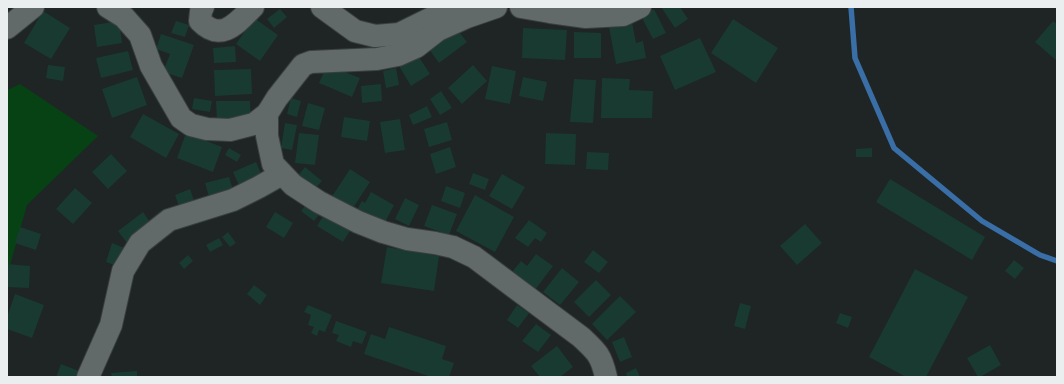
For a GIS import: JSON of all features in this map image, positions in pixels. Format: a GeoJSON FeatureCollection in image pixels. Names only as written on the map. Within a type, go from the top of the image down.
{"type":"FeatureCollection","features":[{"type":"Feature","properties":{"kind":"street"},"geometry":{"type":"LineString","coordinates":[[7,28],[33,7]]}},
{"type":"Feature","properties":{"kind":"street"},"geometry":{"type":"LineString","coordinates":[[108,7],[124,17],[140,36],[151,66],[181,118],[191,125],[207,129],[230,130],[254,124],[267,114],[277,98],[303,65],[311,62],[377,59],[398,55],[416,47],[438,30],[493,7]]}},
{"type":"Feature","properties":{"kind":"street"},"geometry":{"type":"LineString","coordinates":[[203,7],[200,21],[206,27],[217,32],[229,29],[253,7]]}},
{"type":"Feature","properties":{"kind":"street"},"geometry":{"type":"LineString","coordinates":[[322,7],[356,31],[375,36],[399,34],[454,7]]}},
{"type":"Feature","properties":{"kind":"street"},"geometry":{"type":"LineString","coordinates":[[521,7],[586,17],[624,15],[640,7]]}},
{"type":"Feature","properties":{"kind":"street"},"geometry":{"type":"LineString","coordinates":[[267,114],[267,136],[273,164],[292,185],[319,202],[358,222],[383,232],[407,239],[435,242],[453,246],[474,256],[581,337],[597,352],[603,363],[606,377]]}},
{"type":"Feature","properties":{"kind":"street"},"geometry":{"type":"LineString","coordinates":[[88,377],[111,325],[124,271],[140,243],[169,220],[233,200],[282,174]]}},
{"type":"Feature","properties":{"kind":"green space"},"geometry":{"type":"Polygon","coordinates":[[[20,84],[98,136],[27,205],[7,276],[7,90],[20,84]]]}},
{"type":"Feature","properties":{"kind":"building"},"geometry":{"type":"Polygon","coordinates":[[[661,7],[680,7],[688,19],[675,28],[661,7]]]}},
{"type":"Feature","properties":{"kind":"building"},"geometry":{"type":"Polygon","coordinates":[[[280,9],[287,17],[274,28],[267,19],[280,9]]]}},
{"type":"Feature","properties":{"kind":"building"},"geometry":{"type":"Polygon","coordinates":[[[654,9],[666,33],[653,39],[641,16],[654,9]]]}},
{"type":"Feature","properties":{"kind":"building"},"geometry":{"type":"Polygon","coordinates":[[[43,11],[70,28],[51,59],[24,43],[43,11]]]}},
{"type":"Feature","properties":{"kind":"building"},"geometry":{"type":"Polygon","coordinates":[[[254,18],[278,35],[260,61],[236,44],[254,18]]]}},
{"type":"Feature","properties":{"kind":"building"},"geometry":{"type":"Polygon","coordinates":[[[733,19],[778,48],[756,83],[711,53],[733,19]]]}},
{"type":"Feature","properties":{"kind":"building"},"geometry":{"type":"Polygon","coordinates":[[[119,21],[122,43],[97,47],[94,25],[119,21]]]}},
{"type":"Feature","properties":{"kind":"building"},"geometry":{"type":"Polygon","coordinates":[[[176,21],[189,25],[185,37],[171,33],[176,21]]]}},
{"type":"Feature","properties":{"kind":"building"},"geometry":{"type":"Polygon","coordinates":[[[1053,21],[1057,24],[1057,61],[1035,42],[1053,21]]]}},
{"type":"Feature","properties":{"kind":"building"},"geometry":{"type":"Polygon","coordinates":[[[632,22],[636,43],[643,41],[646,58],[616,64],[609,27],[632,22]]]}},
{"type":"Feature","properties":{"kind":"building"},"geometry":{"type":"Polygon","coordinates":[[[456,28],[467,42],[439,63],[429,49],[456,28]]]}},
{"type":"Feature","properties":{"kind":"building"},"geometry":{"type":"Polygon","coordinates":[[[523,28],[567,30],[565,60],[522,58],[523,28]]]}},
{"type":"Feature","properties":{"kind":"building"},"geometry":{"type":"Polygon","coordinates":[[[574,32],[601,33],[601,58],[574,58],[574,32]]]}},
{"type":"Feature","properties":{"kind":"building"},"geometry":{"type":"Polygon","coordinates":[[[161,34],[194,45],[182,78],[163,72],[170,54],[156,49],[161,34]]]}},
{"type":"Feature","properties":{"kind":"building"},"geometry":{"type":"Polygon","coordinates":[[[700,38],[716,72],[675,90],[660,56],[700,38]]]}},
{"type":"Feature","properties":{"kind":"building"},"geometry":{"type":"Polygon","coordinates":[[[235,46],[236,62],[214,63],[213,48],[235,46]]]}},
{"type":"Feature","properties":{"kind":"building"},"geometry":{"type":"Polygon","coordinates":[[[128,51],[133,70],[101,78],[96,58],[128,51]]]}},
{"type":"Feature","properties":{"kind":"building"},"geometry":{"type":"Polygon","coordinates":[[[417,54],[430,74],[411,86],[399,66],[417,54]]]}},
{"type":"Feature","properties":{"kind":"building"},"geometry":{"type":"Polygon","coordinates":[[[48,65],[65,67],[63,81],[46,78],[48,65]]]}},
{"type":"Feature","properties":{"kind":"building"},"geometry":{"type":"Polygon","coordinates":[[[327,65],[360,78],[352,97],[319,83],[327,65]]]}},
{"type":"Feature","properties":{"kind":"building"},"geometry":{"type":"Polygon","coordinates":[[[473,65],[487,81],[462,104],[448,88],[473,65]]]}},
{"type":"Feature","properties":{"kind":"building"},"geometry":{"type":"Polygon","coordinates":[[[492,66],[516,71],[510,104],[485,99],[492,66]]]}},
{"type":"Feature","properties":{"kind":"building"},"geometry":{"type":"Polygon","coordinates":[[[396,68],[399,85],[386,88],[383,71],[396,68]]]}},
{"type":"Feature","properties":{"kind":"building"},"geometry":{"type":"Polygon","coordinates":[[[251,69],[252,94],[215,96],[214,70],[251,69]]]}},
{"type":"Feature","properties":{"kind":"building"},"geometry":{"type":"Polygon","coordinates":[[[137,77],[147,105],[112,118],[102,89],[137,77]]]}},
{"type":"Feature","properties":{"kind":"building"},"geometry":{"type":"Polygon","coordinates":[[[523,77],[547,82],[543,101],[519,96],[523,77]]]}},
{"type":"Feature","properties":{"kind":"building"},"geometry":{"type":"Polygon","coordinates":[[[602,78],[630,79],[629,90],[653,91],[652,118],[601,118],[602,78]]]}},
{"type":"Feature","properties":{"kind":"building"},"geometry":{"type":"Polygon","coordinates":[[[574,79],[596,80],[593,123],[570,122],[574,79]]]}},
{"type":"Feature","properties":{"kind":"building"},"geometry":{"type":"Polygon","coordinates":[[[381,84],[382,101],[362,103],[361,86],[381,84]]]}},
{"type":"Feature","properties":{"kind":"building"},"geometry":{"type":"Polygon","coordinates":[[[441,91],[452,108],[440,115],[430,99],[441,91]]]}},
{"type":"Feature","properties":{"kind":"building"},"geometry":{"type":"Polygon","coordinates":[[[194,98],[212,101],[210,112],[192,109],[194,98]]]}},
{"type":"Feature","properties":{"kind":"building"},"geometry":{"type":"Polygon","coordinates":[[[291,98],[301,101],[297,117],[287,114],[291,98]]]}},
{"type":"Feature","properties":{"kind":"building"},"geometry":{"type":"Polygon","coordinates":[[[216,101],[250,101],[251,121],[217,122],[216,101]]]}},
{"type":"Feature","properties":{"kind":"building"},"geometry":{"type":"Polygon","coordinates":[[[308,103],[325,108],[319,130],[302,126],[308,103]]]}},
{"type":"Feature","properties":{"kind":"building"},"geometry":{"type":"Polygon","coordinates":[[[427,106],[432,117],[413,125],[409,115],[427,106]]]}},
{"type":"Feature","properties":{"kind":"building"},"geometry":{"type":"Polygon","coordinates":[[[143,114],[179,134],[166,158],[130,137],[143,114]]]}},
{"type":"Feature","properties":{"kind":"building"},"geometry":{"type":"Polygon","coordinates":[[[344,117],[370,121],[367,141],[341,137],[344,117]]]}},
{"type":"Feature","properties":{"kind":"building"},"geometry":{"type":"Polygon","coordinates":[[[400,119],[405,150],[385,153],[380,122],[400,119]]]}},
{"type":"Feature","properties":{"kind":"building"},"geometry":{"type":"Polygon","coordinates":[[[447,122],[452,140],[429,147],[424,129],[447,122]]]}},
{"type":"Feature","properties":{"kind":"building"},"geometry":{"type":"Polygon","coordinates":[[[285,123],[297,125],[292,150],[281,148],[285,123]]]}},
{"type":"Feature","properties":{"kind":"building"},"geometry":{"type":"Polygon","coordinates":[[[186,133],[222,147],[213,172],[177,158],[186,133]]]}},
{"type":"Feature","properties":{"kind":"building"},"geometry":{"type":"Polygon","coordinates":[[[299,133],[319,135],[315,165],[295,163],[299,133]]]}},
{"type":"Feature","properties":{"kind":"building"},"geometry":{"type":"Polygon","coordinates":[[[546,133],[576,134],[575,165],[545,164],[546,133]]]}},
{"type":"Feature","properties":{"kind":"building"},"geometry":{"type":"Polygon","coordinates":[[[450,147],[456,167],[436,174],[430,154],[450,147]]]}},
{"type":"Feature","properties":{"kind":"building"},"geometry":{"type":"Polygon","coordinates":[[[229,148],[241,155],[237,162],[225,155],[229,148]]]}},
{"type":"Feature","properties":{"kind":"building"},"geometry":{"type":"Polygon","coordinates":[[[872,148],[872,157],[856,157],[856,149],[872,148]]]}},
{"type":"Feature","properties":{"kind":"building"},"geometry":{"type":"Polygon","coordinates":[[[587,152],[609,153],[608,170],[586,169],[587,152]]]}},
{"type":"Feature","properties":{"kind":"building"},"geometry":{"type":"Polygon","coordinates":[[[111,154],[127,171],[108,189],[92,172],[111,154]]]}},
{"type":"Feature","properties":{"kind":"building"},"geometry":{"type":"Polygon","coordinates":[[[256,162],[264,180],[241,190],[233,172],[256,162]]]}},
{"type":"Feature","properties":{"kind":"building"},"geometry":{"type":"Polygon","coordinates":[[[305,167],[322,181],[314,190],[297,177],[305,167]]]}},
{"type":"Feature","properties":{"kind":"building"},"geometry":{"type":"Polygon","coordinates":[[[350,169],[370,182],[351,211],[331,198],[350,169]]]}},
{"type":"Feature","properties":{"kind":"building"},"geometry":{"type":"Polygon","coordinates":[[[473,173],[489,179],[485,190],[469,184],[473,173]]]}},
{"type":"Feature","properties":{"kind":"building"},"geometry":{"type":"Polygon","coordinates":[[[502,174],[525,187],[512,209],[489,196],[502,174]]]}},
{"type":"Feature","properties":{"kind":"building"},"geometry":{"type":"Polygon","coordinates":[[[229,177],[234,193],[210,200],[205,183],[229,177]]]}},
{"type":"Feature","properties":{"kind":"building"},"geometry":{"type":"Polygon","coordinates":[[[890,179],[985,237],[972,260],[876,202],[890,179]]]}},
{"type":"Feature","properties":{"kind":"building"},"geometry":{"type":"Polygon","coordinates":[[[446,186],[465,193],[460,208],[441,201],[446,186]]]}},
{"type":"Feature","properties":{"kind":"building"},"geometry":{"type":"Polygon","coordinates":[[[75,188],[92,203],[73,224],[56,209],[75,188]]]}},
{"type":"Feature","properties":{"kind":"building"},"geometry":{"type":"Polygon","coordinates":[[[190,189],[195,203],[180,209],[175,195],[190,189]]]}},
{"type":"Feature","properties":{"kind":"building"},"geometry":{"type":"Polygon","coordinates":[[[371,192],[394,205],[382,228],[355,213],[362,201],[365,203],[371,192]]]}},
{"type":"Feature","properties":{"kind":"building"},"geometry":{"type":"Polygon","coordinates":[[[475,195],[514,217],[495,252],[456,231],[475,195]]]}},
{"type":"Feature","properties":{"kind":"building"},"geometry":{"type":"Polygon","coordinates":[[[405,198],[419,205],[409,226],[395,219],[405,198]]]}},
{"type":"Feature","properties":{"kind":"building"},"geometry":{"type":"Polygon","coordinates":[[[309,201],[322,211],[314,221],[301,211],[309,201]]]}},
{"type":"Feature","properties":{"kind":"building"},"geometry":{"type":"Polygon","coordinates":[[[432,205],[457,214],[449,235],[424,226],[432,205]]]}},
{"type":"Feature","properties":{"kind":"building"},"geometry":{"type":"Polygon","coordinates":[[[327,210],[353,226],[343,242],[317,226],[327,210]]]}},
{"type":"Feature","properties":{"kind":"building"},"geometry":{"type":"Polygon","coordinates":[[[143,212],[152,225],[127,243],[118,231],[143,212]]]}},
{"type":"Feature","properties":{"kind":"building"},"geometry":{"type":"Polygon","coordinates":[[[275,212],[293,223],[284,238],[266,227],[275,212]]]}},
{"type":"Feature","properties":{"kind":"building"},"geometry":{"type":"Polygon","coordinates":[[[529,220],[547,233],[541,242],[535,238],[528,247],[515,238],[529,220]]]}},
{"type":"Feature","properties":{"kind":"building"},"geometry":{"type":"Polygon","coordinates":[[[805,224],[822,243],[797,265],[780,246],[805,224]]]}},
{"type":"Feature","properties":{"kind":"building"},"geometry":{"type":"Polygon","coordinates":[[[20,227],[41,234],[36,250],[15,243],[20,227]]]}},
{"type":"Feature","properties":{"kind":"building"},"geometry":{"type":"Polygon","coordinates":[[[228,232],[236,243],[230,247],[222,237],[228,232]]]}},
{"type":"Feature","properties":{"kind":"building"},"geometry":{"type":"Polygon","coordinates":[[[219,238],[223,245],[210,252],[206,245],[219,238]]]}},
{"type":"Feature","properties":{"kind":"building"},"geometry":{"type":"Polygon","coordinates":[[[112,243],[127,249],[120,267],[106,262],[112,243]]]}},
{"type":"Feature","properties":{"kind":"building"},"geometry":{"type":"Polygon","coordinates":[[[387,247],[439,256],[434,291],[381,283],[387,247]]]}},
{"type":"Feature","properties":{"kind":"building"},"geometry":{"type":"Polygon","coordinates":[[[593,250],[608,262],[599,273],[584,262],[593,250]]]}},
{"type":"Feature","properties":{"kind":"building"},"geometry":{"type":"Polygon","coordinates":[[[536,254],[553,266],[535,290],[512,272],[521,261],[527,266],[536,254]]]}},
{"type":"Feature","properties":{"kind":"building"},"geometry":{"type":"Polygon","coordinates":[[[188,255],[193,261],[184,269],[179,263],[188,255]]]}},
{"type":"Feature","properties":{"kind":"building"},"geometry":{"type":"Polygon","coordinates":[[[1014,260],[1024,268],[1015,279],[1005,271],[1014,260]]]}},
{"type":"Feature","properties":{"kind":"building"},"geometry":{"type":"Polygon","coordinates":[[[7,264],[30,266],[29,288],[7,287],[7,264]]]}},
{"type":"Feature","properties":{"kind":"building"},"geometry":{"type":"Polygon","coordinates":[[[562,268],[579,282],[560,305],[543,292],[562,268]]]}},
{"type":"Feature","properties":{"kind":"building"},"geometry":{"type":"Polygon","coordinates":[[[915,269],[968,297],[926,377],[906,377],[869,357],[915,269]]]}},
{"type":"Feature","properties":{"kind":"building"},"geometry":{"type":"Polygon","coordinates":[[[596,280],[611,295],[589,317],[574,302],[596,280]]]}},
{"type":"Feature","properties":{"kind":"building"},"geometry":{"type":"Polygon","coordinates":[[[254,285],[267,295],[260,305],[247,294],[254,285]]]}},
{"type":"Feature","properties":{"kind":"building"},"geometry":{"type":"Polygon","coordinates":[[[15,294],[44,305],[32,338],[7,329],[7,317],[15,294]]]}},
{"type":"Feature","properties":{"kind":"building"},"geometry":{"type":"Polygon","coordinates":[[[620,296],[636,312],[607,340],[592,324],[620,296]]]}},
{"type":"Feature","properties":{"kind":"building"},"geometry":{"type":"Polygon","coordinates":[[[740,303],[751,306],[745,329],[734,326],[740,303]]]}},
{"type":"Feature","properties":{"kind":"building"},"geometry":{"type":"Polygon","coordinates":[[[308,305],[332,315],[325,332],[319,330],[317,336],[311,333],[314,327],[308,325],[311,315],[304,312],[308,305]]]}},
{"type":"Feature","properties":{"kind":"building"},"geometry":{"type":"Polygon","coordinates":[[[517,305],[529,313],[518,328],[507,320],[517,305]]]}},
{"type":"Feature","properties":{"kind":"building"},"geometry":{"type":"Polygon","coordinates":[[[840,313],[852,317],[848,328],[836,323],[840,313]]]}},
{"type":"Feature","properties":{"kind":"building"},"geometry":{"type":"Polygon","coordinates":[[[336,321],[367,332],[362,344],[353,341],[351,347],[336,341],[339,335],[332,333],[336,321]]]}},
{"type":"Feature","properties":{"kind":"building"},"geometry":{"type":"Polygon","coordinates":[[[536,324],[551,335],[538,352],[522,341],[536,324]]]}},
{"type":"Feature","properties":{"kind":"building"},"geometry":{"type":"Polygon","coordinates":[[[389,327],[446,346],[442,359],[454,363],[449,377],[431,377],[364,354],[371,334],[385,339],[389,327]]]}},
{"type":"Feature","properties":{"kind":"building"},"geometry":{"type":"Polygon","coordinates":[[[624,337],[632,357],[620,362],[612,342],[624,337]]]}},
{"type":"Feature","properties":{"kind":"building"},"geometry":{"type":"Polygon","coordinates":[[[990,345],[1001,365],[978,377],[967,358],[990,345]]]}},
{"type":"Feature","properties":{"kind":"building"},"geometry":{"type":"Polygon","coordinates":[[[557,346],[573,367],[560,377],[540,377],[531,366],[557,346]]]}},
{"type":"Feature","properties":{"kind":"building"},"geometry":{"type":"Polygon","coordinates":[[[61,364],[84,373],[82,377],[56,377],[61,364]]]}},
{"type":"Feature","properties":{"kind":"building"},"geometry":{"type":"Polygon","coordinates":[[[636,368],[640,377],[627,377],[626,373],[636,368]]]}},
{"type":"Feature","properties":{"kind":"building"},"geometry":{"type":"Polygon","coordinates":[[[137,371],[137,377],[112,377],[111,373],[137,371]]]}},
{"type":"Feature","properties":{"kind":"waterway"},"geometry":{"type":"LineString","coordinates":[[851,7],[855,58],[894,148],[982,221],[1040,255],[1057,261]]}}]}
